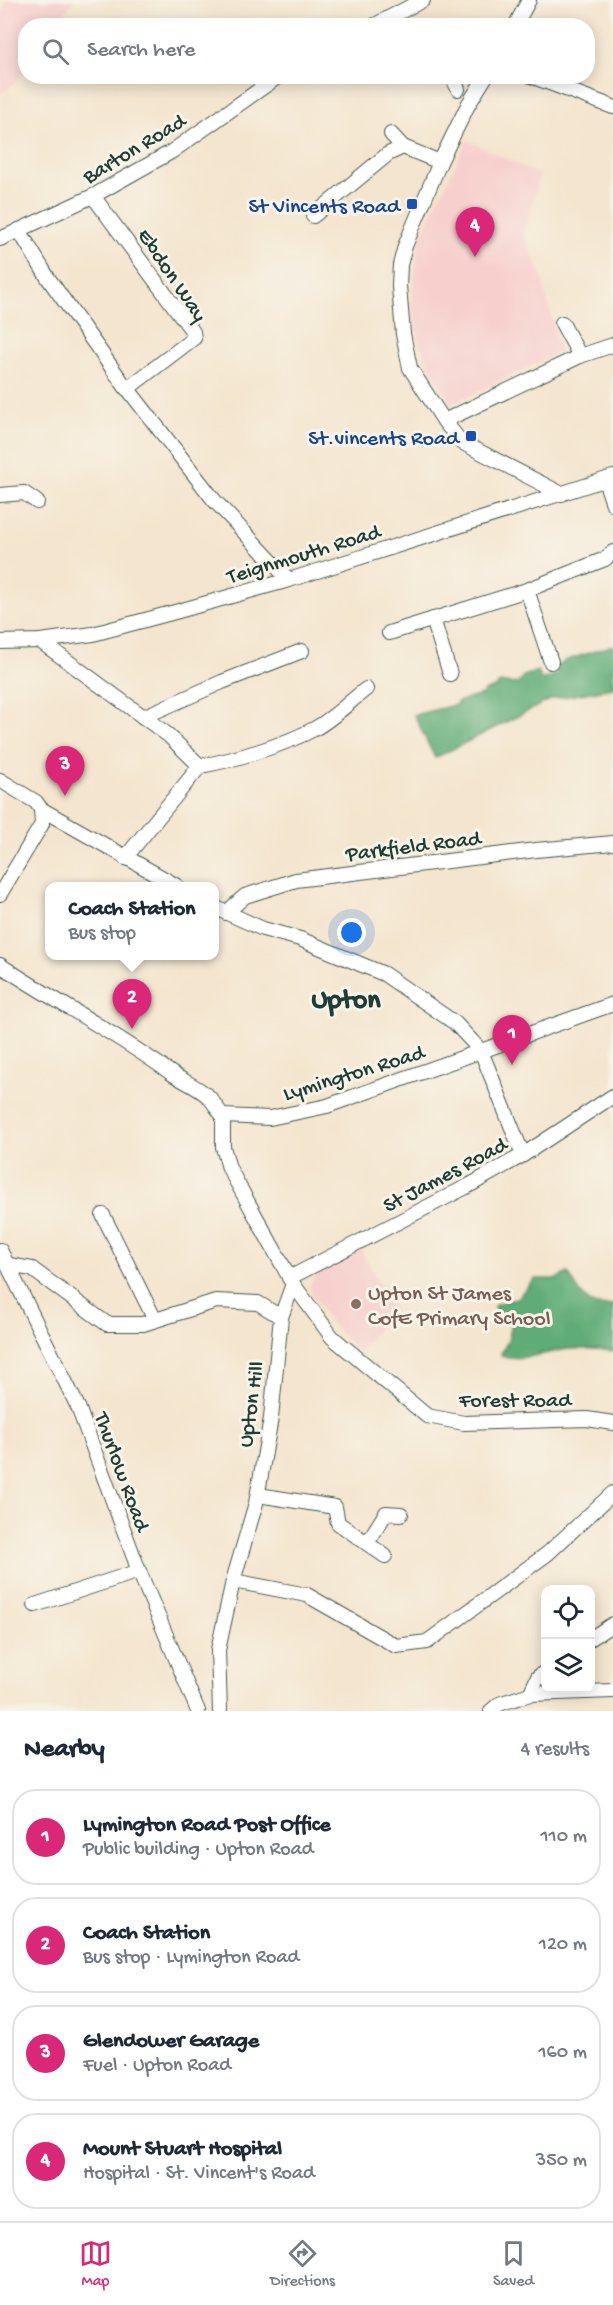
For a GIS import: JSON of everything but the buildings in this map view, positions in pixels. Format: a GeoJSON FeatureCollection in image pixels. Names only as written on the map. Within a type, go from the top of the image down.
{"type":"FeatureCollection","features":[{"type":"Feature","properties":{"kind":"street"},"geometry":{"type":"LineString","coordinates":[[388,18],[423,0]]}},
{"type":"Feature","properties":{"kind":"street"},"geometry":{"type":"LineString","coordinates":[[519,18],[529,0]]}},
{"type":"Feature","properties":{"kind":"street","name":"Barton Road"},"geometry":{"type":"LineString","coordinates":[[0,239],[93,196],[171,152],[268,84]]}},
{"type":"Feature","properties":{"kind":"street"},"geometry":{"type":"LineString","coordinates":[[481,84],[440,162],[405,246],[399,286],[403,334],[410,368],[444,421],[461,441],[562,494]]}},
{"type":"Feature","properties":{"kind":"street"},"geometry":{"type":"LineString","coordinates":[[552,84],[613,107]]}},
{"type":"Feature","properties":{"kind":"street"},"geometry":{"type":"LineString","coordinates":[[391,134],[403,147],[440,162]]}},
{"type":"Feature","properties":{"kind":"street"},"geometry":{"type":"LineString","coordinates":[[313,216],[388,154],[403,147]]}},
{"type":"Feature","properties":{"kind":"street","name":"Ebdon Way"},"geometry":{"type":"LineString","coordinates":[[93,196],[193,332],[194,338],[129,391]]}},
{"type":"Feature","properties":{"kind":"street"},"geometry":{"type":"LineString","coordinates":[[19,230],[48,279],[129,391],[214,500],[289,580]]}},
{"type":"Feature","properties":{"kind":"street"},"geometry":{"type":"LineString","coordinates":[[562,323],[580,356]]}},
{"type":"Feature","properties":{"kind":"street"},"geometry":{"type":"LineString","coordinates":[[444,421],[580,356],[613,345]]}},
{"type":"Feature","properties":{"kind":"street"},"geometry":{"type":"LineString","coordinates":[[609,479],[613,504]]}},
{"type":"Feature","properties":{"kind":"street","name":"Teignmouth Road"},"geometry":{"type":"LineString","coordinates":[[0,642],[40,642],[93,634],[289,580],[609,479]]}},
{"type":"Feature","properties":{"kind":"street"},"geometry":{"type":"LineString","coordinates":[[0,495],[24,493],[37,502]]}},
{"type":"Feature","properties":{"kind":"street"},"geometry":{"type":"LineString","coordinates":[[389,633],[527,590],[604,559],[613,552]]}},
{"type":"Feature","properties":{"kind":"street"},"geometry":{"type":"LineString","coordinates":[[527,590],[551,662]]}},
{"type":"Feature","properties":{"kind":"street"},"geometry":{"type":"LineString","coordinates":[[433,619],[450,674]]}},
{"type":"Feature","properties":{"kind":"street"},"geometry":{"type":"LineString","coordinates":[[40,642],[168,735],[200,766]]}},
{"type":"Feature","properties":{"kind":"street"},"geometry":{"type":"LineString","coordinates":[[143,717],[222,682],[302,651]]}},
{"type":"Feature","properties":{"kind":"street"},"geometry":{"type":"LineString","coordinates":[[125,858],[200,766],[223,762],[315,729],[366,689]]}},
{"type":"Feature","properties":{"kind":"street"},"geometry":{"type":"LineString","coordinates":[[0,780],[36,802],[41,809],[170,882]]}},
{"type":"Feature","properties":{"kind":"street"},"geometry":{"type":"LineString","coordinates":[[0,894],[42,824],[41,809]]}},
{"type":"Feature","properties":{"kind":"street","name":"Parkfield Road"},"geometry":{"type":"LineString","coordinates":[[220,910],[245,896],[296,880],[536,850],[613,843]]}},
{"type":"Feature","properties":{"kind":"street"},"geometry":{"type":"LineString","coordinates":[[220,910],[263,929],[300,939],[384,974],[454,1023],[481,1051],[523,1155]]}},
{"type":"Feature","properties":{"kind":"street"},"geometry":{"type":"LineString","coordinates":[[0,964],[41,992],[131,1044],[210,1098],[223,1116],[223,1148],[229,1168],[291,1281]]}},
{"type":"Feature","properties":{"kind":"street","name":"Lymington Road"},"geometry":{"type":"LineString","coordinates":[[223,1116],[270,1118],[327,1106],[613,1004]]}},
{"type":"Feature","properties":{"kind":"street","name":"St James Road"},"geometry":{"type":"LineString","coordinates":[[291,1281],[523,1155],[613,1096]]}},
{"type":"Feature","properties":{"kind":"street"},"geometry":{"type":"LineString","coordinates":[[104,1215],[155,1320]]}},
{"type":"Feature","properties":{"kind":"street","name":"Thurlow Road"},"geometry":{"type":"LineString","coordinates":[[0,1250],[7,1273],[78,1407],[139,1571],[198,1711]]}},
{"type":"Feature","properties":{"kind":"street"},"geometry":{"type":"LineString","coordinates":[[7,1273],[32,1269],[107,1324],[143,1324],[216,1301],[258,1303],[281,1317]]}},
{"type":"Feature","properties":{"kind":"street","name":"Upton Hill"},"geometry":{"type":"LineString","coordinates":[[220,1711],[218,1650],[233,1581],[258,1495],[271,1418],[281,1317],[291,1281]]}},
{"type":"Feature","properties":{"kind":"street","name":"Forest Road"},"geometry":{"type":"LineString","coordinates":[[291,1281],[332,1337],[427,1416],[464,1423],[587,1419],[613,1423]]}},
{"type":"Feature","properties":{"kind":"street"},"geometry":{"type":"LineString","coordinates":[[233,1581],[307,1595],[396,1646],[427,1642],[547,1554],[613,1493]]}},
{"type":"Feature","properties":{"kind":"street"},"geometry":{"type":"LineString","coordinates":[[258,1495],[335,1507],[338,1522],[386,1556]]}},
{"type":"Feature","properties":{"kind":"street"},"geometry":{"type":"LineString","coordinates":[[367,1543],[386,1513],[401,1514]]}},
{"type":"Feature","properties":{"kind":"street"},"geometry":{"type":"LineString","coordinates":[[35,1605],[139,1571]]}},
{"type":"Feature","properties":{"kind":"street"},"geometry":{"type":"LineString","coordinates":[[595,1636],[613,1623]]}},
{"type":"Feature","properties":{"kind":"street"},"geometry":{"type":"LineString","coordinates":[[530,1694],[541,1675]]}},
{"type":"Feature","properties":{"kind":"street"},"geometry":{"type":"LineString","coordinates":[[491,1711],[499,1704],[530,1694],[613,1691]]}},
{"type":"Feature","properties":{"kind":"shaded area"},"geometry":{"type":"Polygon","coordinates":[[[8,0],[74,0],[61,18],[18,18],[18,79],[0,94],[0,16],[8,0]]]}},
{"type":"Feature","properties":{"kind":"shaded area"},"geometry":{"type":"Polygon","coordinates":[[[467,140],[540,175],[523,233],[541,274],[560,352],[450,405],[419,343],[411,303],[419,240],[467,140]]]}},
{"type":"Feature","properties":{"kind":"shaded area","name":"Upton St James CofE Primary School"},"geometry":{"type":"Polygon","coordinates":[[[361,1251],[395,1309],[358,1352],[331,1323],[309,1285],[322,1270],[361,1251]]]}},
{"type":"Feature","properties":{"kind":"green space"},"geometry":{"type":"Polygon","coordinates":[[[613,645],[613,688],[552,699],[435,758],[414,715],[458,704],[457,702],[485,694],[484,691],[498,687],[500,683],[519,683],[523,676],[538,671],[541,680],[558,674],[555,666],[564,661],[613,645]]]}},
{"type":"Feature","properties":{"kind":"green space"},"geometry":{"type":"Polygon","coordinates":[[[568,1273],[590,1302],[596,1305],[613,1305],[613,1351],[575,1349],[527,1357],[502,1356],[509,1338],[512,1320],[509,1315],[494,1309],[495,1304],[517,1298],[535,1279],[556,1279],[568,1273]]]}},
{"type":"Feature","properties":{"kind":"place","name":"St Vincents Road"},"geometry":{"type":"Point","coordinates":[412,204]}},
{"type":"Feature","properties":{"kind":"place","name":"Mount Stuart Hospital"},"geometry":{"type":"Point","coordinates":[475,257]}},
{"type":"Feature","properties":{"kind":"place","name":"St.vincents Road"},"geometry":{"type":"Point","coordinates":[471,436]}},
{"type":"Feature","properties":{"kind":"place","name":"Glendower Garage"},"geometry":{"type":"Point","coordinates":[65,796]}},
{"type":"Feature","properties":{"kind":"place","name":"Coach Station"},"geometry":{"type":"Point","coordinates":[132,1029]}},
{"type":"Feature","properties":{"kind":"place","name":"Lymington Road Post Office"},"geometry":{"type":"Point","coordinates":[512,1065]}},
{"type":"Feature","properties":{"kind":"place","name":"Upton St James CofE Primary School"},"geometry":{"type":"Point","coordinates":[356,1304]}},
{"type":"Feature","properties":{"kind":"district","name":"Upton"},"geometry":{"type":"Point","coordinates":[346,997]}}]}
